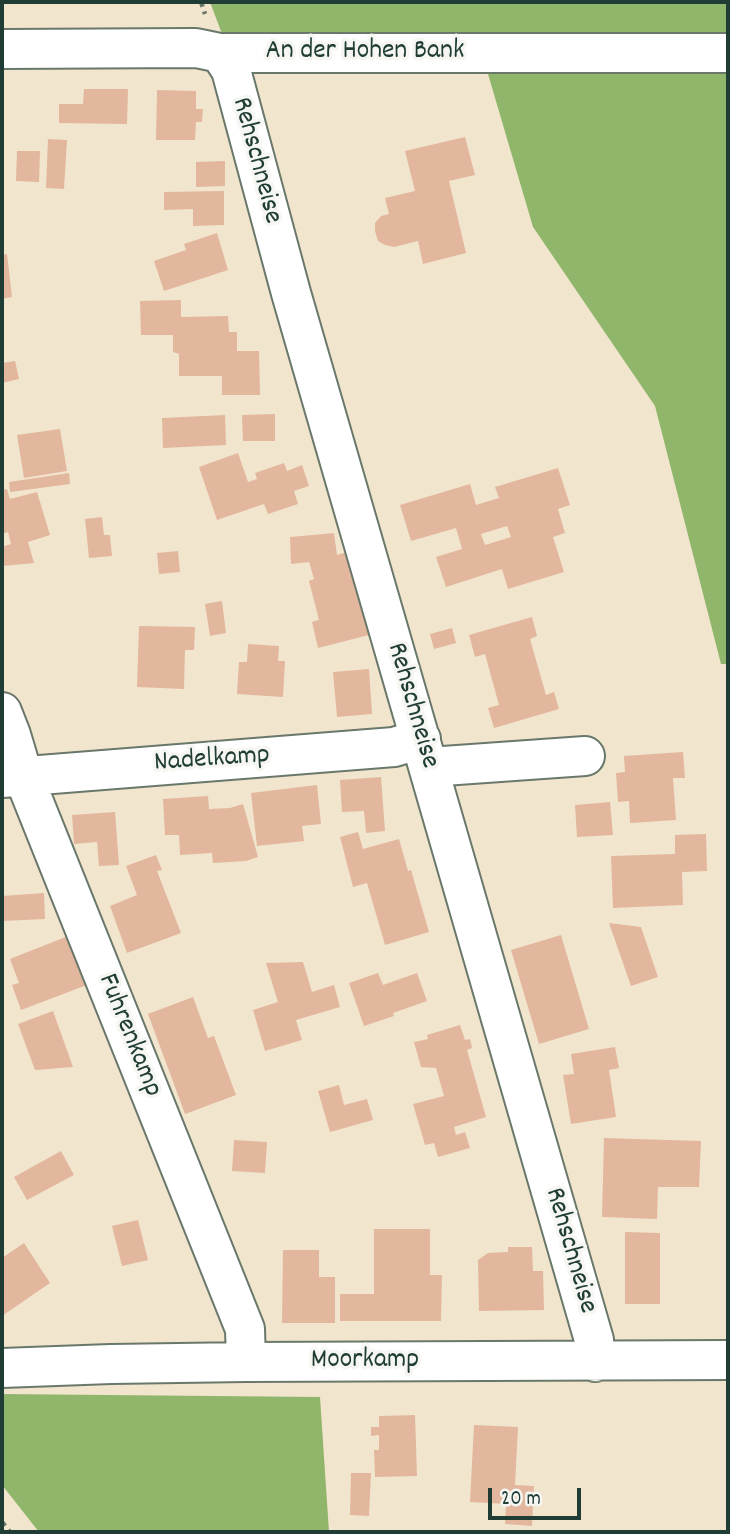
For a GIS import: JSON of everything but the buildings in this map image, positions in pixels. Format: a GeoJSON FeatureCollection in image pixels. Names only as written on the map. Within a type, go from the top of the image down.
{"type":"FeatureCollection","features":[{"type":"Feature","properties":{"kind":"street","name":"An der Hohen Bank"},"geometry":{"type":"LineString","coordinates":[[2,49],[196,48],[220,53],[728,53]]}},
{"type":"Feature","properties":{"kind":"street","name":"Rehschneise"},"geometry":{"type":"LineString","coordinates":[[220,53],[231,69],[291,293],[594,1340],[595,1362]]}},
{"type":"Feature","properties":{"kind":"street","name":"Fuhrenkamp"},"geometry":{"type":"LineString","coordinates":[[2,712],[11,735],[12,776],[245,1329],[246,1362]]}},
{"type":"Feature","properties":{"kind":"street","name":"Nadelkamp"},"geometry":{"type":"LineString","coordinates":[[12,776],[394,747],[425,753],[585,756]]}},
{"type":"Feature","properties":{"kind":"street","name":"Moorkamp"},"geometry":{"type":"LineString","coordinates":[[2,1368],[246,1362],[728,1360]]}},
{"type":"Feature","properties":{"kind":"path"},"geometry":{"type":"LineString","coordinates":[[2,1522],[10,1532]]}},
{"type":"Feature","properties":{"kind":"green space"},"geometry":{"type":"Polygon","coordinates":[[[210,2],[728,2],[728,40],[222,34],[210,2]]]}},
{"type":"Feature","properties":{"kind":"green space"},"geometry":{"type":"Polygon","coordinates":[[[728,71],[728,664],[721,664],[655,406],[533,227],[488,74],[728,71]]]}},
{"type":"Feature","properties":{"kind":"green space"},"geometry":{"type":"Polygon","coordinates":[[[2,1394],[320,1397],[329,1532],[39,1532],[2,1485],[2,1394]]]}}]}
